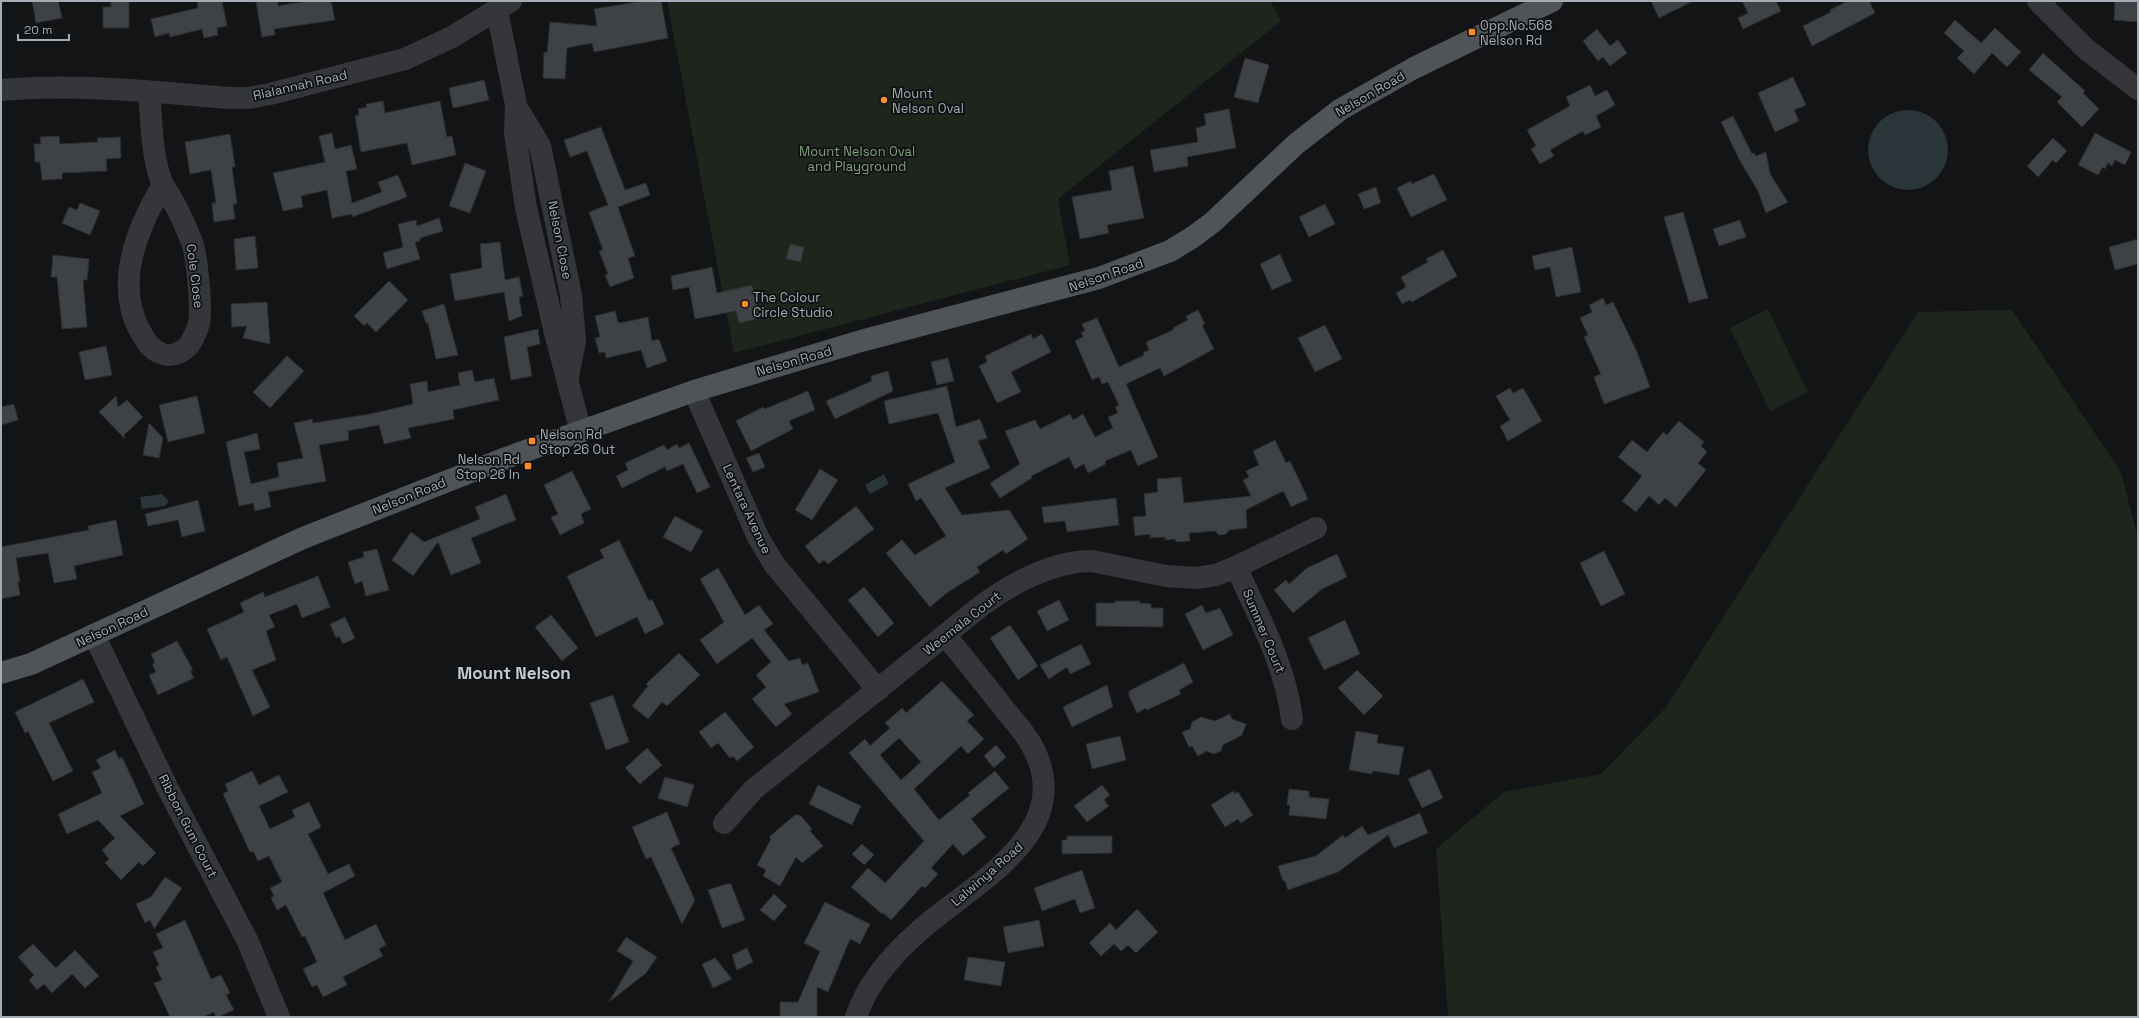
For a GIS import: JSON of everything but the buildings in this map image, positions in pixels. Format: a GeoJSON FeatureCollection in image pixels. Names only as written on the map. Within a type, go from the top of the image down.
{"type":"FeatureCollection","features":[{"type":"Feature","properties":{"kind":"main road","name":"Nelson Road"},"geometry":{"type":"LineString","coordinates":[[1,673],[31,664],[303,538],[499,461],[694,391],[861,341],[1030,298],[1100,278],[1170,251],[1193,237],[1213,222],[1296,144],[1341,109],[1414,68],[1552,1]]}},
{"type":"Feature","properties":{"kind":"street"},"geometry":{"type":"LineString","coordinates":[[2038,1],[2086,49],[2138,89]]}},
{"type":"Feature","properties":{"kind":"street","name":"Rialannah Road"},"geometry":{"type":"LineString","coordinates":[[1,90],[30,88],[84,88],[229,98],[249,98],[270,94],[405,59],[452,37],[504,6]]}},
{"type":"Feature","properties":{"kind":"street","name":"Nelson Close"},"geometry":{"type":"LineString","coordinates":[[504,6],[516,106],[540,146],[571,295],[575,341],[568,382],[581,432]]}},
{"type":"Feature","properties":{"kind":"street","name":"Cole Close"},"geometry":{"type":"LineString","coordinates":[[150,92],[154,150],[163,185],[171,198],[192,243],[199,299],[199,321],[194,338],[183,352],[167,355],[154,351],[144,340],[136,323],[128,281],[133,253],[143,223],[163,185]]}},
{"type":"Feature","properties":{"kind":"street","name":"Lentara Avenue"},"geometry":{"type":"LineString","coordinates":[[694,391],[758,537],[774,564],[878,690]]}},
{"type":"Feature","properties":{"kind":"street","name":"Weemala Court"},"geometry":{"type":"LineString","coordinates":[[724,823],[753,790],[985,603],[1008,587],[1065,564],[1092,561],[1181,578],[1216,575],[1236,567],[1316,528]]}},
{"type":"Feature","properties":{"kind":"street","name":"Summer Court"},"geometry":{"type":"LineString","coordinates":[[1236,567],[1281,665],[1289,698],[1292,719]]}},
{"type":"Feature","properties":{"kind":"street","name":"Ribbon Gum Court"},"geometry":{"type":"LineString","coordinates":[[94,635],[168,789],[248,942],[280,1017]]}},
{"type":"Feature","properties":{"kind":"street","name":"Lalwinya Road"},"geometry":{"type":"LineString","coordinates":[[856,1017],[876,980],[902,948],[918,932],[1018,851],[1034,828],[1040,813],[1043,798],[1041,769],[1031,743],[945,635]]}},
{"type":"Feature","properties":{"kind":"green space","name":"Mount Nelson Oval and Playground"},"geometry":{"type":"Polygon","coordinates":[[[667,1],[1270,1],[1281,21],[1058,199],[1070,265],[734,353],[667,1]]]}},
{"type":"Feature","properties":{"kind":"green space"},"geometry":{"type":"Polygon","coordinates":[[[1768,309],[1808,392],[1770,411],[1730,328],[1768,309]]]}},
{"type":"Feature","properties":{"kind":"green space"},"geometry":{"type":"Polygon","coordinates":[[[2012,310],[2121,472],[2138,538],[2138,1017],[1448,1017],[1436,849],[1504,792],[1601,774],[1666,707],[1918,312],[2012,310]]]}},
{"type":"Feature","properties":{"kind":"shaded area"},"geometry":{"type":"Polygon","coordinates":[[[1908,110],[1923,113],[1936,122],[1945,135],[1948,150],[1945,165],[1936,178],[1923,187],[1908,190],[1893,187],[1880,178],[1871,165],[1868,150],[1871,135],[1880,122],[1893,113],[1908,110]]]}},
{"type":"Feature","properties":{"kind":"shaded area"},"geometry":{"type":"Polygon","coordinates":[[[884,474],[889,484],[870,494],[865,485],[884,474]]]}},
{"type":"Feature","properties":{"kind":"shaded area"},"geometry":{"type":"Polygon","coordinates":[[[162,494],[169,501],[165,506],[142,509],[140,497],[162,494]]]}},
{"type":"Feature","properties":{"kind":"place","name":"Opp.No.568 Nelson Rd"},"geometry":{"type":"Point","coordinates":[1472,32]}},
{"type":"Feature","properties":{"kind":"place","name":"Mount Nelson Oval"},"geometry":{"type":"Point","coordinates":[884,100]}},
{"type":"Feature","properties":{"kind":"place","name":"The Colour Circle Studio"},"geometry":{"type":"Point","coordinates":[745,304]}},
{"type":"Feature","properties":{"kind":"place","name":"Nelson Rd Stop 26 Out"},"geometry":{"type":"Point","coordinates":[532,441]}},
{"type":"Feature","properties":{"kind":"place","name":"Nelson Rd Stop 26 In"},"geometry":{"type":"Point","coordinates":[528,466]}},
{"type":"Feature","properties":{"kind":"district","name":"Mount Nelson"},"geometry":{"type":"Point","coordinates":[514,673]}}]}
